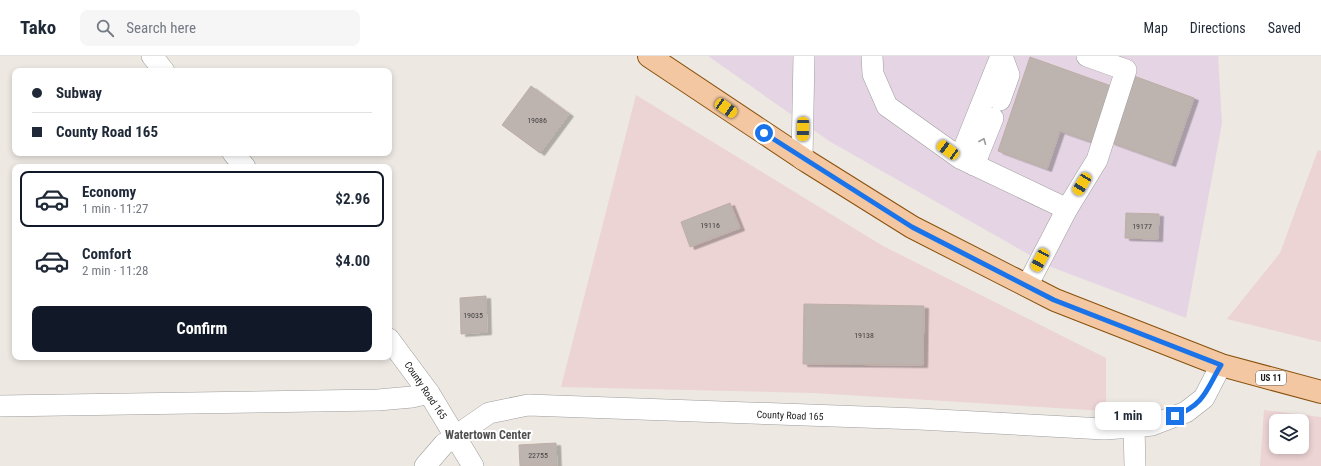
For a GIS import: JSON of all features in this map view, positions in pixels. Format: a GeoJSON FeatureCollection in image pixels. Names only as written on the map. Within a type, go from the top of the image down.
{"type":"FeatureCollection","features":[{"type":"Feature","properties":{"kind":"main road","name":"US 11"},"geometry":{"type":"LineString","coordinates":[[649,56],[802,159],[912,227],[1054,300],[1221,365],[1321,392]]}},
{"type":"Feature","properties":{"kind":"street"},"geometry":{"type":"LineString","coordinates":[[152,56],[162,68]]}},
{"type":"Feature","properties":{"kind":"street"},"geometry":{"type":"LineString","coordinates":[[802,159],[804,56]]}},
{"type":"Feature","properties":{"kind":"street"},"geometry":{"type":"LineString","coordinates":[[872,56],[873,74],[887,106],[967,162],[1067,209]]}},
{"type":"Feature","properties":{"kind":"street"},"geometry":{"type":"LineString","coordinates":[[967,162],[1001,56]]}},
{"type":"Feature","properties":{"kind":"street"},"geometry":{"type":"LineString","coordinates":[[967,162],[996,109],[1009,75],[1001,56]]}},
{"type":"Feature","properties":{"kind":"street"},"geometry":{"type":"LineString","coordinates":[[1027,286],[1067,209],[1097,160],[1126,70],[1087,56]]}},
{"type":"Feature","properties":{"kind":"street"},"geometry":{"type":"LineString","coordinates":[[236,156],[242,164]]}},
{"type":"Feature","properties":{"kind":"street","name":"County Road 165"},"geometry":{"type":"LineString","coordinates":[[392,343],[429,393],[456,435],[488,413],[528,404],[919,419],[1104,429],[1134,427],[1152,425],[1186,412],[1204,398],[1221,365]]}},
{"type":"Feature","properties":{"kind":"street"},"geometry":{"type":"LineString","coordinates":[[0,406],[378,400],[412,397],[429,393]]}},
{"type":"Feature","properties":{"kind":"street"},"geometry":{"type":"LineString","coordinates":[[1134,427],[1135,466]]}},
{"type":"Feature","properties":{"kind":"street"},"geometry":{"type":"LineString","coordinates":[[425,466],[444,444],[456,435],[473,466]]}},
{"type":"Feature","properties":{"kind":"shaded area"},"geometry":{"type":"Polygon","coordinates":[[[708,56],[1218,56],[1222,123],[1186,318],[1051,267],[829,141],[708,56]]]}},
{"type":"Feature","properties":{"kind":"shaded area"},"geometry":{"type":"Polygon","coordinates":[[[636,95],[883,246],[1106,358],[1106,411],[814,393],[561,387],[636,95]]]}},
{"type":"Feature","properties":{"kind":"shaded area"},"geometry":{"type":"Polygon","coordinates":[[[1318,150],[1321,151],[1321,342],[1227,319],[1280,253],[1318,150]]]}},
{"type":"Feature","properties":{"kind":"shaded area"},"geometry":{"type":"Polygon","coordinates":[[[1264,410],[1297,414],[1269,414],[1269,454],[1309,454],[1309,416],[1321,417],[1321,466],[1260,466],[1264,410]]]}},
{"type":"Feature","properties":{"kind":"building"},"geometry":{"type":"Polygon","coordinates":[[[1030,57],[1114,87],[1095,143],[1060,131],[1047,169],[998,151],[1030,57]]]}},
{"type":"Feature","properties":{"kind":"building"},"geometry":{"type":"Polygon","coordinates":[[[1134,76],[1194,98],[1171,164],[1110,142],[1134,76]]]}},
{"type":"Feature","properties":{"kind":"building"},"geometry":{"type":"Polygon","coordinates":[[[531,86],[569,114],[540,153],[502,125],[531,86]]]}},
{"type":"Feature","properties":{"kind":"building"},"geometry":{"type":"Polygon","coordinates":[[[730,203],[740,228],[690,247],[681,222],[730,203]]]}},
{"type":"Feature","properties":{"kind":"building"},"geometry":{"type":"Polygon","coordinates":[[[1126,213],[1159,214],[1158,239],[1125,238],[1126,213]]]}},
{"type":"Feature","properties":{"kind":"building"},"geometry":{"type":"Polygon","coordinates":[[[486,296],[487,332],[461,334],[460,298],[486,296]]]}},
{"type":"Feature","properties":{"kind":"building"},"geometry":{"type":"Polygon","coordinates":[[[804,304],[924,306],[923,365],[803,364],[804,304]]]}},
{"type":"Feature","properties":{"kind":"building"},"geometry":{"type":"Polygon","coordinates":[[[556,443],[557,466],[520,466],[519,445],[556,443]]]}},
{"type":"Feature","properties":{"kind":"district","name":"Watertown Center"},"geometry":{"type":"Point","coordinates":[488,435]}},
{"type":"Feature","properties":{"kind":"route"},"geometry":{"type":"LineString","coordinates":[[764,133],[912,227],[1054,300],[1221,365],[1204,398],[1186,412],[1175,416]]}}]}
